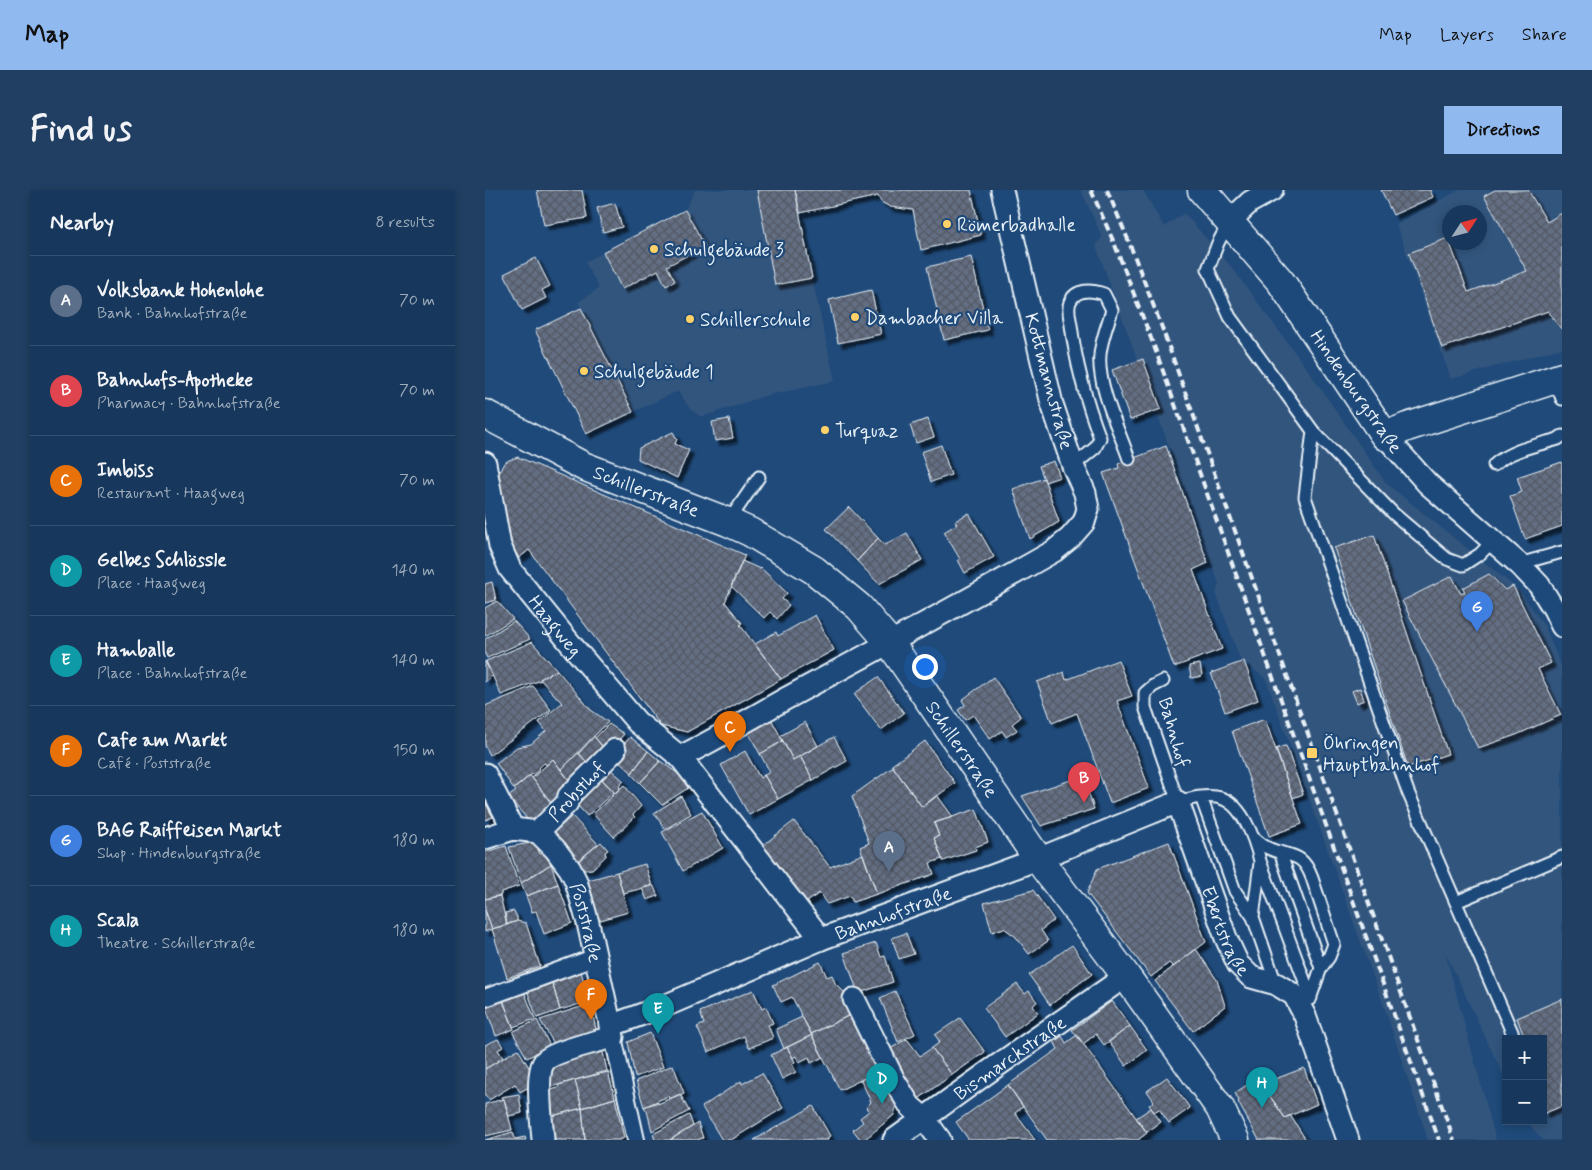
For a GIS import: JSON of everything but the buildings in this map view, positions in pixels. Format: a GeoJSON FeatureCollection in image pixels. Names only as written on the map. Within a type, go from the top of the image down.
{"type":"FeatureCollection","features":[{"type":"Feature","properties":{"kind":"main road","name":"Hindenburgstraße"},"geometry":{"type":"LineString","coordinates":[[1202,190],[1281,282],[1385,436]]}},
{"type":"Feature","properties":{"kind":"main road"},"geometry":{"type":"LineString","coordinates":[[1385,436],[1407,427],[1560,385]]}},
{"type":"Feature","properties":{"kind":"main road","name":"Schillerstraße"},"geometry":{"type":"LineString","coordinates":[[485,414],[583,466],[750,532],[813,570],[859,607],[890,643],[1038,859],[1126,976],[1220,1108],[1235,1140]]}},
{"type":"Feature","properties":{"kind":"street","name":"Kottmannstraße"},"geometry":{"type":"LineString","coordinates":[[890,643],[1054,551],[1070,538],[1084,522],[1088,509],[1085,493],[1073,466],[1052,404],[1002,190]]}},
{"type":"Feature","properties":{"kind":"street"},"geometry":{"type":"LineString","coordinates":[[1229,222],[1250,202],[1272,190]]}},
{"type":"Feature","properties":{"kind":"street","name":"Hindenburgstraße"},"geometry":{"type":"LineString","coordinates":[[1385,436],[1427,483],[1539,584],[1562,626]]}},
{"type":"Feature","properties":{"kind":"street","name":"Haagweg"},"geometry":{"type":"LineString","coordinates":[[485,463],[500,546],[510,569],[573,648],[637,722],[680,757],[821,939]]}},
{"type":"Feature","properties":{"kind":"street"},"geometry":{"type":"LineString","coordinates":[[680,757],[712,742],[759,713],[890,643]]}},
{"type":"Feature","properties":{"kind":"street","name":"Probsthof"},"geometry":{"type":"LineString","coordinates":[[538,832],[567,803],[569,796],[615,750]]}},
{"type":"Feature","properties":{"kind":"street"},"geometry":{"type":"LineString","coordinates":[[485,774],[513,829]]}},
{"type":"Feature","properties":{"kind":"street","name":"Bahnhofstraße"},"geometry":{"type":"LineString","coordinates":[[543,1140],[540,1072],[544,1062],[553,1055],[611,1032],[667,1005],[821,939],[1038,859],[1178,802]]}},
{"type":"Feature","properties":{"kind":"street","name":"Ebertstraße"},"geometry":{"type":"LineString","coordinates":[[1178,802],[1226,938],[1238,964],[1251,977],[1276,984],[1294,995],[1308,1007],[1348,1140]]}},
{"type":"Feature","properties":{"kind":"street"},"geometry":{"type":"LineString","coordinates":[[485,838],[513,829],[538,832]]}},
{"type":"Feature","properties":{"kind":"street","name":"Poststraße"},"geometry":{"type":"LineString","coordinates":[[538,832],[555,848],[571,869],[576,881],[596,957],[636,1140]]}},
{"type":"Feature","properties":{"kind":"street"},"geometry":{"type":"LineString","coordinates":[[485,998],[596,957]]}},
{"type":"Feature","properties":{"kind":"street","name":"Bismarckstraße"},"geometry":{"type":"LineString","coordinates":[[894,1140],[1126,976]]}},
{"type":"Feature","properties":{"kind":"street"},"geometry":{"type":"LineString","coordinates":[[854,999],[894,1080],[910,1106],[924,1118],[940,1140]]}},
{"type":"Feature","properties":{"kind":"lane"},"geometry":{"type":"LineString","coordinates":[[1229,222],[1207,269],[1230,317],[1313,431],[1395,514],[1447,559],[1463,564],[1480,554],[1493,541]]}},
{"type":"Feature","properties":{"kind":"lane"},"geometry":{"type":"LineString","coordinates":[[1073,466],[1095,448],[1099,438],[1086,400],[1074,353],[1069,310],[1070,301],[1078,293],[1091,289],[1104,294],[1112,310],[1099,355],[1102,379],[1129,459]]}},
{"type":"Feature","properties":{"kind":"lane"},"geometry":{"type":"LineString","coordinates":[[1313,431],[1305,497],[1408,792],[1513,1035]]}},
{"type":"Feature","properties":{"kind":"lane"},"geometry":{"type":"LineString","coordinates":[[1494,465],[1500,459],[1511,454],[1562,436]]}},
{"type":"Feature","properties":{"kind":"lane"},"geometry":{"type":"LineString","coordinates":[[728,522],[759,476]]}},
{"type":"Feature","properties":{"kind":"lane"},"geometry":{"type":"LineString","coordinates":[[1519,564],[1562,552]]}},
{"type":"Feature","properties":{"kind":"lane","name":"Bahnhof"},"geometry":{"type":"LineString","coordinates":[[1163,681],[1145,693],[1145,707],[1178,802]]}},
{"type":"Feature","properties":{"kind":"lane"},"geometry":{"type":"LineString","coordinates":[[1201,797],[1235,891],[1253,917],[1276,984]]}},
{"type":"Feature","properties":{"kind":"lane"},"geometry":{"type":"LineString","coordinates":[[1178,802],[1201,797],[1218,797],[1230,803],[1244,819],[1255,839],[1260,861],[1308,1007]]}},
{"type":"Feature","properties":{"kind":"lane"},"geometry":{"type":"LineString","coordinates":[[1255,839],[1268,849],[1296,856],[1308,867],[1334,944],[1329,957],[1321,968],[1308,1007]]}},
{"type":"Feature","properties":{"kind":"lane"},"geometry":{"type":"LineString","coordinates":[[1280,852],[1321,968]]}},
{"type":"Feature","properties":{"kind":"lane"},"geometry":{"type":"LineString","coordinates":[[1456,902],[1562,857]]}},
{"type":"Feature","properties":{"kind":"lane"},"geometry":{"type":"LineString","coordinates":[[1253,917],[1260,861]]}},
{"type":"Feature","properties":{"kind":"shaded area","name":"Schillerschule"},"geometry":{"type":"Polygon","coordinates":[[[695,190],[795,190],[835,381],[764,396],[702,417],[691,410],[678,391],[586,434],[535,330],[581,308],[578,302],[599,288],[585,262],[685,210],[695,190]]]}},
{"type":"Feature","properties":{"kind":"shaded area"},"geometry":{"type":"Polygon","coordinates":[[[1081,190],[1143,190],[1164,227],[1184,213],[1233,269],[1310,373],[1386,483],[1520,591],[1545,627],[1562,668],[1562,1140],[1543,1140],[1530,1125],[1547,1125],[1547,1035],[1502,1035],[1502,1073],[1445,952],[1496,1140],[1428,1140],[1387,1015],[1266,679],[1240,659],[1216,593],[1219,584],[1096,246],[1102,237],[1081,190]]]}},
{"type":"Feature","properties":{"kind":"shaded area"},"geometry":{"type":"Polygon","coordinates":[[[1459,190],[1562,190],[1562,348],[1451,379],[1396,224],[1459,190]]]}},
{"type":"Feature","properties":{"kind":"railway"},"geometry":{"type":"LineString","coordinates":[[1091,190],[1115,245],[1154,346],[1439,1140]]}},
{"type":"Feature","properties":{"kind":"railway"},"geometry":{"type":"LineString","coordinates":[[1107,190],[1161,325],[1454,1140]]}},
{"type":"Feature","properties":{"kind":"place","name":"Römerbadhalle"},"geometry":{"type":"Point","coordinates":[947,224]}},
{"type":"Feature","properties":{"kind":"place","name":"Schulgebäude 3"},"geometry":{"type":"Point","coordinates":[654,249]}},
{"type":"Feature","properties":{"kind":"place","name":"Dambacher Villa"},"geometry":{"type":"Point","coordinates":[855,317]}},
{"type":"Feature","properties":{"kind":"place","name":"Schillerschule"},"geometry":{"type":"Point","coordinates":[690,319]}},
{"type":"Feature","properties":{"kind":"place","name":"Schulgebäude 1"},"geometry":{"type":"Point","coordinates":[584,371]}},
{"type":"Feature","properties":{"kind":"place","name":"Turquaz"},"geometry":{"type":"Point","coordinates":[825,430]}},
{"type":"Feature","properties":{"kind":"place","name":"BAG Raiffeisen Markt"},"geometry":{"type":"Point","coordinates":[1477,632]}},
{"type":"Feature","properties":{"kind":"place","name":"Imbiss"},"geometry":{"type":"Point","coordinates":[730,752]}},
{"type":"Feature","properties":{"kind":"place","name":"Öhringen Hauptbahnhof"},"geometry":{"type":"Point","coordinates":[1312,753]}},
{"type":"Feature","properties":{"kind":"place","name":"Bahnhofs-Apotheke"},"geometry":{"type":"Point","coordinates":[1084,803]}},
{"type":"Feature","properties":{"kind":"place","name":"Volksbank Hohenlohe"},"geometry":{"type":"Point","coordinates":[889,872]}},
{"type":"Feature","properties":{"kind":"place","name":"Cafe am Markt"},"geometry":{"type":"Point","coordinates":[591,1020]}},
{"type":"Feature","properties":{"kind":"place","name":"Hamballe"},"geometry":{"type":"Point","coordinates":[658,1034]}},
{"type":"Feature","properties":{"kind":"place","name":"Gelbes Schlössle"},"geometry":{"type":"Point","coordinates":[882,1104]}},
{"type":"Feature","properties":{"kind":"place","name":"Scala"},"geometry":{"type":"Point","coordinates":[1262,1108]}}]}
